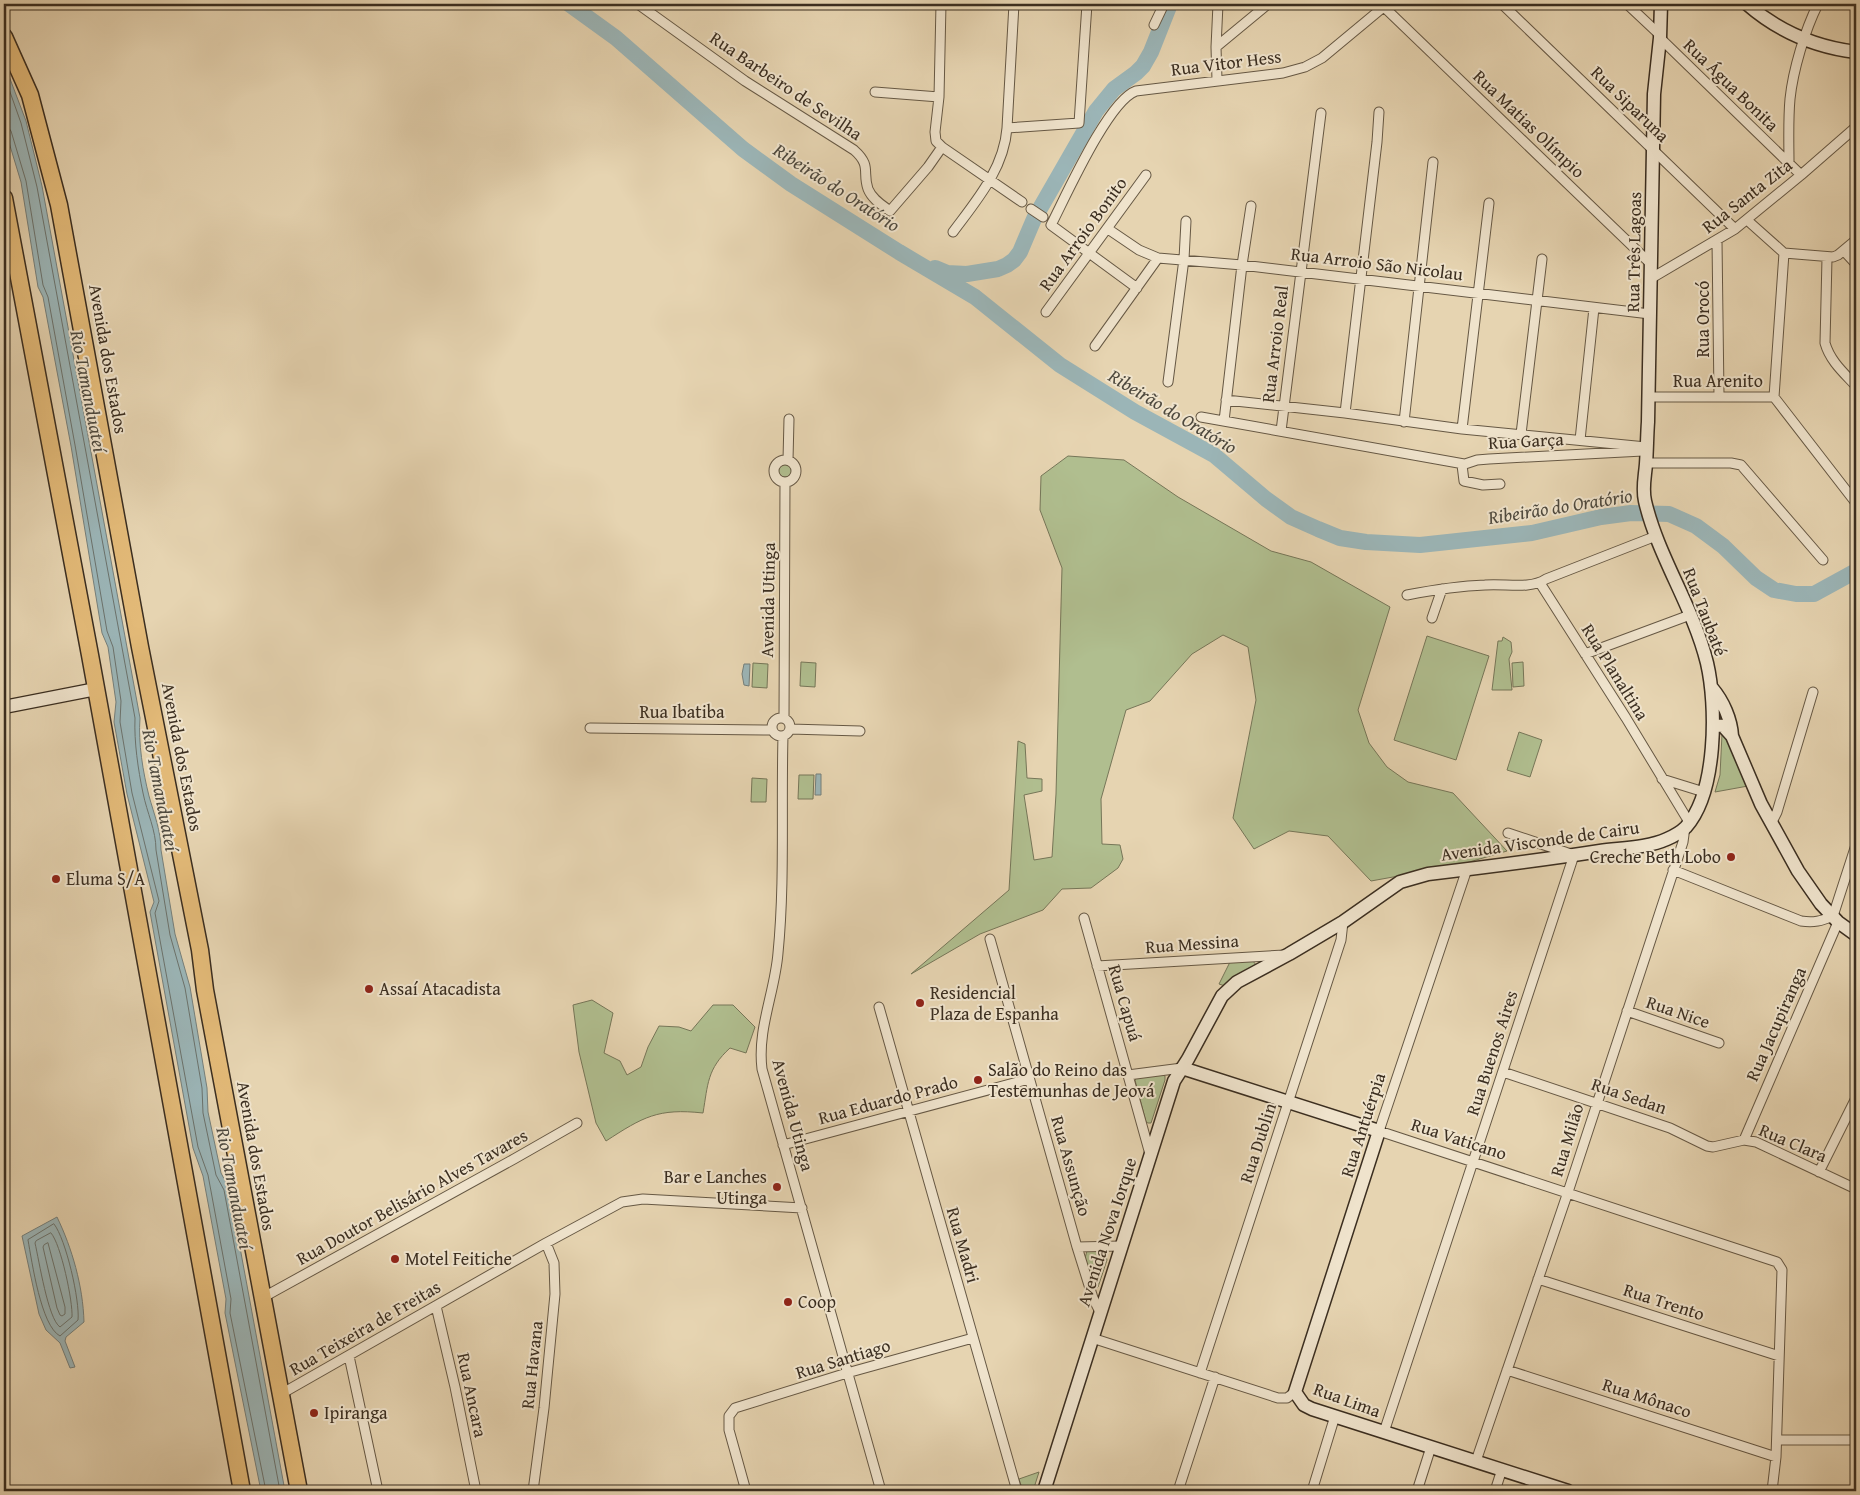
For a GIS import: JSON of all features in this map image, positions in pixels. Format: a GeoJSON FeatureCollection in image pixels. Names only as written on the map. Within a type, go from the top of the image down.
{"type":"FeatureCollection","features":[{"type":"Feature","properties":{"kind":"highway","name":"Avenida dos Estados"},"geometry":{"type":"LineString","coordinates":[[4,37],[30,95],[60,205],[140,647],[200,950],[262,1298],[299,1491]]}},
{"type":"Feature","properties":{"kind":"highway"},"geometry":{"type":"LineString","coordinates":[[4,198],[96,689],[242,1491]]}},
{"type":"Feature","properties":{"kind":"street","name":"Rua Barbeiro de Sevilha"},"geometry":{"type":"LineString","coordinates":[[638,4],[745,81],[854,150],[866,166],[869,191],[890,212],[942,147]]}},
{"type":"Feature","properties":{"kind":"street"},"geometry":{"type":"LineString","coordinates":[[941,4],[936,141],[1022,202]]}},
{"type":"Feature","properties":{"kind":"street"},"geometry":{"type":"LineString","coordinates":[[953,232],[990,181],[1004,149],[1007,128],[1014,4]]}},
{"type":"Feature","properties":{"kind":"street"},"geometry":{"type":"LineString","coordinates":[[1007,128],[1079,124],[1087,4]]}},
{"type":"Feature","properties":{"kind":"street"},"geometry":{"type":"LineString","coordinates":[[1154,25],[1164,4]]}},
{"type":"Feature","properties":{"kind":"street"},"geometry":{"type":"LineString","coordinates":[[1217,80],[1218,4]]}},
{"type":"Feature","properties":{"kind":"street"},"geometry":{"type":"LineString","coordinates":[[1216,48],[1268,4]]}},
{"type":"Feature","properties":{"kind":"street","name":"Rua Siparuna"},"geometry":{"type":"LineString","coordinates":[[1502,4],[1735,229]]}},
{"type":"Feature","properties":{"kind":"street","name":"Rua Água Bonita"},"geometry":{"type":"LineString","coordinates":[[1627,4],[1801,175]]}},
{"type":"Feature","properties":{"kind":"street","name":"Rua Três Lagoas"},"geometry":{"type":"LineString","coordinates":[[1644,500],[1654,94],[1661,4]]}},
{"type":"Feature","properties":{"kind":"street"},"geometry":{"type":"LineString","coordinates":[[1747,4],[1777,27],[1804,39],[1856,52]]}},
{"type":"Feature","properties":{"kind":"street"},"geometry":{"type":"LineString","coordinates":[[1789,164],[1790,99],[1793,77],[1804,39],[1818,4]]}},
{"type":"Feature","properties":{"kind":"street","name":"Rua Vitor Hess"},"geometry":{"type":"LineString","coordinates":[[1090,253],[1051,225],[1098,131],[1130,94],[1141,90],[1283,73],[1314,63],[1329,53],[1386,5]]}},
{"type":"Feature","properties":{"kind":"street","name":"Rua Matias Olímpio"},"geometry":{"type":"LineString","coordinates":[[1386,5],[1651,264]]}},
{"type":"Feature","properties":{"kind":"street"},"geometry":{"type":"LineString","coordinates":[[875,92],[939,97]]}},
{"type":"Feature","properties":{"kind":"street"},"geometry":{"type":"LineString","coordinates":[[1345,413],[1379,112]]}},
{"type":"Feature","properties":{"kind":"street","name":"Rua Arroio Real"},"geometry":{"type":"LineString","coordinates":[[1281,431],[1321,113]]}},
{"type":"Feature","properties":{"kind":"street","name":"Rua Santa Zita"},"geometry":{"type":"LineString","coordinates":[[1650,280],[1735,229],[1856,127]]}},
{"type":"Feature","properties":{"kind":"street"},"geometry":{"type":"LineString","coordinates":[[1404,422],[1433,162]]}},
{"type":"Feature","properties":{"kind":"street","name":"Rua Arroio Bonito"},"geometry":{"type":"LineString","coordinates":[[1046,312],[1146,175]]}},
{"type":"Feature","properties":{"kind":"street"},"geometry":{"type":"LineString","coordinates":[[1462,429],[1489,203]]}},
{"type":"Feature","properties":{"kind":"street"},"geometry":{"type":"LineString","coordinates":[[1224,421],[1242,265],[1251,206]]}},
{"type":"Feature","properties":{"kind":"street"},"geometry":{"type":"LineString","coordinates":[[1031,209],[1044,217]]}},
{"type":"Feature","properties":{"kind":"street"},"geometry":{"type":"LineString","coordinates":[[1747,220],[1784,253],[1827,258],[1838,255],[1856,240]]}},
{"type":"Feature","properties":{"kind":"street"},"geometry":{"type":"LineString","coordinates":[[1168,382],[1184,259],[1186,221]]}},
{"type":"Feature","properties":{"kind":"street","name":"Rua Arroio São Nicolau"},"geometry":{"type":"LineString","coordinates":[[1108,229],[1139,250],[1158,258],[1242,265],[1650,314]]}},
{"type":"Feature","properties":{"kind":"street","name":"Rua Orocó"},"geometry":{"type":"LineString","coordinates":[[1717,241],[1719,396]]}},
{"type":"Feature","properties":{"kind":"street"},"geometry":{"type":"LineString","coordinates":[[1844,251],[1856,264]]}},
{"type":"Feature","properties":{"kind":"street"},"geometry":{"type":"LineString","coordinates":[[1090,253],[1137,288]]}},
{"type":"Feature","properties":{"kind":"street"},"geometry":{"type":"LineString","coordinates":[[1774,397],[1784,253]]}},
{"type":"Feature","properties":{"kind":"street"},"geometry":{"type":"LineString","coordinates":[[1096,346],[1158,258]]}},
{"type":"Feature","properties":{"kind":"street"},"geometry":{"type":"LineString","coordinates":[[1827,258],[1825,343],[1829,356],[1856,386]]}},
{"type":"Feature","properties":{"kind":"street"},"geometry":{"type":"LineString","coordinates":[[1521,434],[1542,259]]}},
{"type":"Feature","properties":{"kind":"street"},"geometry":{"type":"LineString","coordinates":[[1580,440],[1594,308]]}},
{"type":"Feature","properties":{"kind":"street"},"geometry":{"type":"LineString","coordinates":[[1227,396],[1404,422],[1580,440],[1646,454],[1731,463],[1741,466],[1823,560]]}},
{"type":"Feature","properties":{"kind":"street","name":"Rua Arenito"},"geometry":{"type":"LineString","coordinates":[[1648,397],[1774,397],[1856,503]]}},
{"type":"Feature","properties":{"kind":"street"},"geometry":{"type":"LineString","coordinates":[[1201,417],[1464,464],[1462,465],[1464,481],[1483,485],[1500,484]]}},
{"type":"Feature","properties":{"kind":"street"},"geometry":{"type":"LineString","coordinates":[[788,460],[789,419]]}},
{"type":"Feature","properties":{"kind":"street","name":"Rua Garça"},"geometry":{"type":"LineString","coordinates":[[1464,464],[1489,459],[1646,454]]}},
{"type":"Feature","properties":{"kind":"street"},"geometry":{"type":"LineString","coordinates":[[788,460],[794,464],[796,474],[792,480],[785,482],[778,480],[774,470],[778,463],[788,460]]}},
{"type":"Feature","properties":{"kind":"street","name":"Avenida Utinga"},"geometry":{"type":"LineString","coordinates":[[784,718],[785,482]]}},
{"type":"Feature","properties":{"kind":"street","name":"Rua Taubaté"},"geometry":{"type":"LineString","coordinates":[[1644,500],[1656,536],[1690,615],[1707,662],[1711,688],[1724,705],[1732,728],[1732,736],[1761,804],[1798,871],[1822,904],[1836,919],[1856,935]]}},
{"type":"Feature","properties":{"kind":"street"},"geometry":{"type":"LineString","coordinates":[[1407,595],[1486,584],[1530,585],[1540,583],[1656,536]]}},
{"type":"Feature","properties":{"kind":"street","name":"Rua Planaltina"},"geometry":{"type":"LineString","coordinates":[[1540,583],[1626,718],[1687,825]]}},
{"type":"Feature","properties":{"kind":"street"},"geometry":{"type":"LineString","coordinates":[[1432,618],[1442,589]]}},
{"type":"Feature","properties":{"kind":"street"},"geometry":{"type":"LineString","coordinates":[[1585,654],[1690,615]]}},
{"type":"Feature","properties":{"kind":"street"},"geometry":{"type":"LineString","coordinates":[[1687,825],[1704,792],[1710,764],[1713,725],[1711,688]]}},
{"type":"Feature","properties":{"kind":"street"},"geometry":{"type":"LineString","coordinates":[[4,707],[96,689]]}},
{"type":"Feature","properties":{"kind":"street"},"geometry":{"type":"LineString","coordinates":[[1771,824],[1777,812],[1813,692]]}},
{"type":"Feature","properties":{"kind":"street"},"geometry":{"type":"LineString","coordinates":[[784,718],[790,724],[790,730],[783,736],[778,736],[772,730],[772,725],[775,720],[784,718]]}},
{"type":"Feature","properties":{"kind":"street"},"geometry":{"type":"LineString","coordinates":[[1713,725],[1723,726],[1732,736]]}},
{"type":"Feature","properties":{"kind":"street","name":"Rua Ibatiba"},"geometry":{"type":"LineString","coordinates":[[590,728],[772,730]]}},
{"type":"Feature","properties":{"kind":"street"},"geometry":{"type":"LineString","coordinates":[[790,730],[860,731]]}},
{"type":"Feature","properties":{"kind":"street","name":"Avenida Utinga"},"geometry":{"type":"LineString","coordinates":[[783,736],[779,944],[776,972],[762,1038],[762,1069],[881,1491]]}},
{"type":"Feature","properties":{"kind":"street"},"geometry":{"type":"LineString","coordinates":[[1662,779],[1704,792]]}},
{"type":"Feature","properties":{"kind":"street","name":"Avenida Visconde de Cairu"},"geometry":{"type":"LineString","coordinates":[[1224,992],[1237,982],[1343,922],[1406,880],[1428,874],[1574,855],[1660,841],[1680,832],[1687,825]]}},
{"type":"Feature","properties":{"kind":"street","name":"Rua Milão"},"geometry":{"type":"LineString","coordinates":[[1476,1462],[1568,1192],[1687,825]]}},
{"type":"Feature","properties":{"kind":"street"},"geometry":{"type":"LineString","coordinates":[[1508,833],[1574,855]]}},
{"type":"Feature","properties":{"kind":"street","name":"Rua Jacupiranga"},"geometry":{"type":"LineString","coordinates":[[1744,1140],[1836,919],[1856,845]]}},
{"type":"Feature","properties":{"kind":"street","name":"Rua Buenos Aires"},"geometry":{"type":"LineString","coordinates":[[1384,1432],[1574,855]]}},
{"type":"Feature","properties":{"kind":"street","name":"Rua Antuérpia"},"geometry":{"type":"LineString","coordinates":[[1295,1392],[1379,1131],[1467,869]]}},
{"type":"Feature","properties":{"kind":"street"},"geometry":{"type":"LineString","coordinates":[[1673,870],[1801,921],[1811,923],[1836,919]]}},
{"type":"Feature","properties":{"kind":"street","name":"Rua Capuá"},"geometry":{"type":"LineString","coordinates":[[1084,918],[1150,1154]]}},
{"type":"Feature","properties":{"kind":"street","name":"Rua Dublin"},"geometry":{"type":"LineString","coordinates":[[1200,1373],[1341,940],[1343,922]]}},
{"type":"Feature","properties":{"kind":"street","name":"Rua Assunção"},"geometry":{"type":"LineString","coordinates":[[990,939],[1077,1247],[1093,1298],[1100,1312]]}},
{"type":"Feature","properties":{"kind":"street","name":"Rua Messina"},"geometry":{"type":"LineString","coordinates":[[1097,966],[1289,954]]}},
{"type":"Feature","properties":{"kind":"street","name":"Avenida Nova Iorque"},"geometry":{"type":"LineString","coordinates":[[1044,1491],[1174,1081],[1224,992]]}},
{"type":"Feature","properties":{"kind":"street","name":"Rua Madri"},"geometry":{"type":"LineString","coordinates":[[879,1007],[1017,1491]]}},
{"type":"Feature","properties":{"kind":"street","name":"Rua Nice"},"geometry":{"type":"LineString","coordinates":[[1627,1012],[1718,1043]]}},
{"type":"Feature","properties":{"kind":"street","name":"Rua Vaticano"},"geometry":{"type":"LineString","coordinates":[[1128,1075],[1182,1068],[1568,1192],[1777,1262],[1782,1270],[1779,1356]]}},
{"type":"Feature","properties":{"kind":"street","name":"Rua Sedan"},"geometry":{"type":"LineString","coordinates":[[1503,1072],[1676,1130],[1707,1146],[1713,1147],[1744,1140]]}},
{"type":"Feature","properties":{"kind":"street","name":"Rua Eduardo Prado"},"geometry":{"type":"LineString","coordinates":[[783,1145],[1029,1079]]}},
{"type":"Feature","properties":{"kind":"street"},"geometry":{"type":"LineString","coordinates":[[1819,1172],[1856,1098]]}},
{"type":"Feature","properties":{"kind":"street","name":"Rua Doutor Belisário Alves Tavares"},"geometry":{"type":"LineString","coordinates":[[262,1298],[577,1123]]}},
{"type":"Feature","properties":{"kind":"street","name":"Rua Clara"},"geometry":{"type":"LineString","coordinates":[[1744,1140],[1768,1148],[1856,1188]]}},
{"type":"Feature","properties":{"kind":"street","name":"Rua Teixeira de Freitas"},"geometry":{"type":"LineString","coordinates":[[281,1394],[546,1243],[622,1202],[632,1199],[802,1208]]}},
{"type":"Feature","properties":{"kind":"street","name":"Rua Havana"},"geometry":{"type":"LineString","coordinates":[[533,1491],[544,1408],[555,1294],[554,1263],[546,1243]]}},
{"type":"Feature","properties":{"kind":"street"},"geometry":{"type":"LineString","coordinates":[[1077,1247],[1121,1246]]}},
{"type":"Feature","properties":{"kind":"street","name":"Rua Trento"},"geometry":{"type":"LineString","coordinates":[[1538,1279],[1779,1356]]}},
{"type":"Feature","properties":{"kind":"street","name":"Rua Ancara"},"geometry":{"type":"LineString","coordinates":[[436,1306],[476,1491]]}},
{"type":"Feature","properties":{"kind":"street","name":"Rua Santiago"},"geometry":{"type":"LineString","coordinates":[[746,1491],[728,1430],[728,1420],[735,1408],[973,1338]]}},
{"type":"Feature","properties":{"kind":"street","name":"Rua Lima"},"geometry":{"type":"LineString","coordinates":[[1092,1338],[1278,1398],[1287,1398],[1295,1392],[1300,1401],[1308,1407],[1568,1491]]}},
{"type":"Feature","properties":{"kind":"street"},"geometry":{"type":"LineString","coordinates":[[349,1356],[378,1491]]}},
{"type":"Feature","properties":{"kind":"street"},"geometry":{"type":"LineString","coordinates":[[1772,1491],[1777,1440],[1779,1356]]}},
{"type":"Feature","properties":{"kind":"street","name":"Rua Mônaco"},"geometry":{"type":"LineString","coordinates":[[1507,1370],[1776,1457]]}},
{"type":"Feature","properties":{"kind":"street"},"geometry":{"type":"LineString","coordinates":[[1178,1491],[1215,1377]]}},
{"type":"Feature","properties":{"kind":"street"},"geometry":{"type":"LineString","coordinates":[[1312,1491],[1335,1416]]}},
{"type":"Feature","properties":{"kind":"street"},"geometry":{"type":"LineString","coordinates":[[1777,1440],[1856,1440]]}},
{"type":"Feature","properties":{"kind":"street"},"geometry":{"type":"LineString","coordinates":[[1417,1491],[1431,1447]]}},
{"type":"Feature","properties":{"kind":"street"},"geometry":{"type":"LineString","coordinates":[[1495,1491],[1502,1469]]}},
{"type":"Feature","properties":{"kind":"green space"},"geometry":{"type":"Polygon","coordinates":[[[1068,456],[1124,460],[1178,497],[1271,551],[1311,562],[1390,607],[1358,710],[1369,743],[1387,767],[1408,782],[1453,793],[1507,851],[1459,865],[1371,881],[1328,836],[1289,831],[1254,849],[1233,818],[1256,700],[1248,647],[1223,635],[1192,654],[1150,701],[1126,710],[1101,799],[1102,844],[1120,845],[1123,859],[1118,868],[1091,888],[1062,889],[1043,910],[980,934],[911,974],[1009,890],[1018,741],[1025,744],[1027,778],[1042,779],[1042,791],[1024,795],[1034,860],[1052,857],[1056,794],[1062,568],[1040,510],[1041,476],[1068,456]]]}},
{"type":"Feature","properties":{"kind":"green space"},"geometry":{"type":"Polygon","coordinates":[[[785,463],[790,465],[792,470],[790,475],[785,477],[780,475],[778,470],[780,465],[785,463]]]}},
{"type":"Feature","properties":{"kind":"green space"},"geometry":{"type":"Polygon","coordinates":[[[1427,636],[1489,656],[1456,760],[1394,740],[1427,636]]]}},
{"type":"Feature","properties":{"kind":"green space"},"geometry":{"type":"Polygon","coordinates":[[[1503,637],[1511,642],[1512,652],[1509,659],[1512,690],[1492,690],[1498,641],[1502,641],[1503,637]]]}},
{"type":"Feature","properties":{"kind":"green space"},"geometry":{"type":"Polygon","coordinates":[[[801,662],[816,663],[815,687],[800,686],[801,662]]]}},
{"type":"Feature","properties":{"kind":"green space"},"geometry":{"type":"Polygon","coordinates":[[[1523,662],[1524,686],[1513,687],[1512,663],[1523,662]]]}},
{"type":"Feature","properties":{"kind":"green space"},"geometry":{"type":"Polygon","coordinates":[[[753,663],[768,664],[767,688],[752,687],[753,663]]]}},
{"type":"Feature","properties":{"kind":"green space"},"geometry":{"type":"Polygon","coordinates":[[[1519,732],[1542,740],[1530,777],[1507,770],[1519,732]]]}},
{"type":"Feature","properties":{"kind":"green space"},"geometry":{"type":"Polygon","coordinates":[[[1725,732],[1748,786],[1715,792],[1720,775],[1722,734],[1725,732]]]}},
{"type":"Feature","properties":{"kind":"green space"},"geometry":{"type":"Polygon","coordinates":[[[799,775],[814,775],[813,799],[798,799],[799,775]]]}},
{"type":"Feature","properties":{"kind":"green space"},"geometry":{"type":"Polygon","coordinates":[[[752,778],[767,779],[766,802],[751,802],[752,778]]]}},
{"type":"Feature","properties":{"kind":"green space"},"geometry":{"type":"Polygon","coordinates":[[[1253,961],[1256,965],[1225,986],[1219,984],[1230,962],[1253,961]]]}},
{"type":"Feature","properties":{"kind":"green space"},"geometry":{"type":"Polygon","coordinates":[[[592,1000],[613,1013],[604,1053],[620,1061],[627,1075],[641,1067],[648,1047],[659,1026],[679,1027],[691,1031],[713,1005],[733,1005],[755,1027],[746,1053],[730,1048],[717,1063],[708,1085],[703,1113],[674,1112],[651,1116],[606,1141],[596,1123],[579,1052],[573,1005],[592,1000]]]}},
{"type":"Feature","properties":{"kind":"green space"},"geometry":{"type":"Polygon","coordinates":[[[1165,1076],[1165,1080],[1151,1123],[1148,1123],[1146,1122],[1135,1080],[1137,1078],[1165,1076]]]}},
{"type":"Feature","properties":{"kind":"green space"},"geometry":{"type":"Polygon","coordinates":[[[1103,1250],[1107,1260],[1098,1287],[1095,1288],[1085,1258],[1087,1251],[1103,1250]]]}},
{"type":"Feature","properties":{"kind":"green space"},"geometry":{"type":"Polygon","coordinates":[[[1039,1472],[1033,1491],[1023,1491],[1019,1479],[1039,1472]]]}},
{"type":"Feature","properties":{"kind":"water"},"geometry":{"type":"Polygon","coordinates":[[[4,63],[26,121],[42,186],[140,718],[140,747],[145,777],[160,836],[175,934],[190,987],[207,1088],[208,1112],[221,1173],[229,1188],[285,1491],[261,1491],[225,1313],[226,1299],[203,1176],[193,1148],[150,912],[154,902],[127,794],[114,722],[116,702],[108,647],[102,633],[71,446],[43,297],[38,287],[21,182],[4,126],[4,63]]]}},
{"type":"Feature","properties":{"kind":"water"},"geometry":{"type":"Polygon","coordinates":[[[744,664],[750,664],[749,686],[744,685],[742,674],[744,664]]]}},
{"type":"Feature","properties":{"kind":"water"},"geometry":{"type":"Polygon","coordinates":[[[816,774],[821,774],[821,795],[815,795],[816,774]]]}},
{"type":"Feature","properties":{"kind":"water"},"geometry":{"type":"Polygon","coordinates":[[[57,1217],[76,1268],[83,1308],[84,1322],[66,1337],[65,1341],[75,1367],[70,1368],[60,1343],[46,1330],[39,1314],[22,1236],[57,1217]]]}},
{"type":"Feature","properties":{"kind":"waterway","name":"Ribeirão do Oratório"},"geometry":{"type":"LineString","coordinates":[[569,4],[616,38],[743,149],[791,184],[975,297],[1060,365],[1135,412],[1214,455],[1266,499],[1291,517],[1318,529],[1340,538],[1366,542],[1420,545],[1532,533],[1601,517],[1631,513],[1669,514],[1696,526],[1723,546],[1756,578],[1774,590],[1796,594],[1814,594],[1856,571]]}},
{"type":"Feature","properties":{"kind":"waterway"},"geometry":{"type":"LineString","coordinates":[[935,268],[947,273],[967,274],[998,269],[1014,260],[1020,252],[1034,219],[1096,111],[1114,89],[1143,66],[1151,52],[1170,4]]}},
{"type":"Feature","properties":{"kind":"place","name":"Creche Beth Lobo"},"geometry":{"type":"Point","coordinates":[1731,857]}},
{"type":"Feature","properties":{"kind":"place","name":"Eluma S/A"},"geometry":{"type":"Point","coordinates":[56,879]}},
{"type":"Feature","properties":{"kind":"place","name":"Assaí Atacadista"},"geometry":{"type":"Point","coordinates":[369,989]}},
{"type":"Feature","properties":{"kind":"place","name":"Residencial Plaza de Espanha"},"geometry":{"type":"Point","coordinates":[920,1003]}},
{"type":"Feature","properties":{"kind":"place","name":"Salão do Reino das Testemunhas de Jeová"},"geometry":{"type":"Point","coordinates":[978,1080]}},
{"type":"Feature","properties":{"kind":"place","name":"Bar e Lanches Utinga"},"geometry":{"type":"Point","coordinates":[777,1187]}},
{"type":"Feature","properties":{"kind":"place","name":"Motel Feitiche"},"geometry":{"type":"Point","coordinates":[395,1259]}},
{"type":"Feature","properties":{"kind":"place","name":"Coop"},"geometry":{"type":"Point","coordinates":[788,1302]}},
{"type":"Feature","properties":{"kind":"place","name":"Ipiranga"},"geometry":{"type":"Point","coordinates":[314,1413]}},
{"type":"Feature","properties":{"kind":"water label","name":"Rio Tamanduateí"},"geometry":{"type":"Point","coordinates":[89,391]}},
{"type":"Feature","properties":{"kind":"water label","name":"Rio Tamanduateí"},"geometry":{"type":"Point","coordinates":[161,790]}},
{"type":"Feature","properties":{"kind":"water label","name":"Rio Tamanduateí"},"geometry":{"type":"Point","coordinates":[235,1188]}}]}
